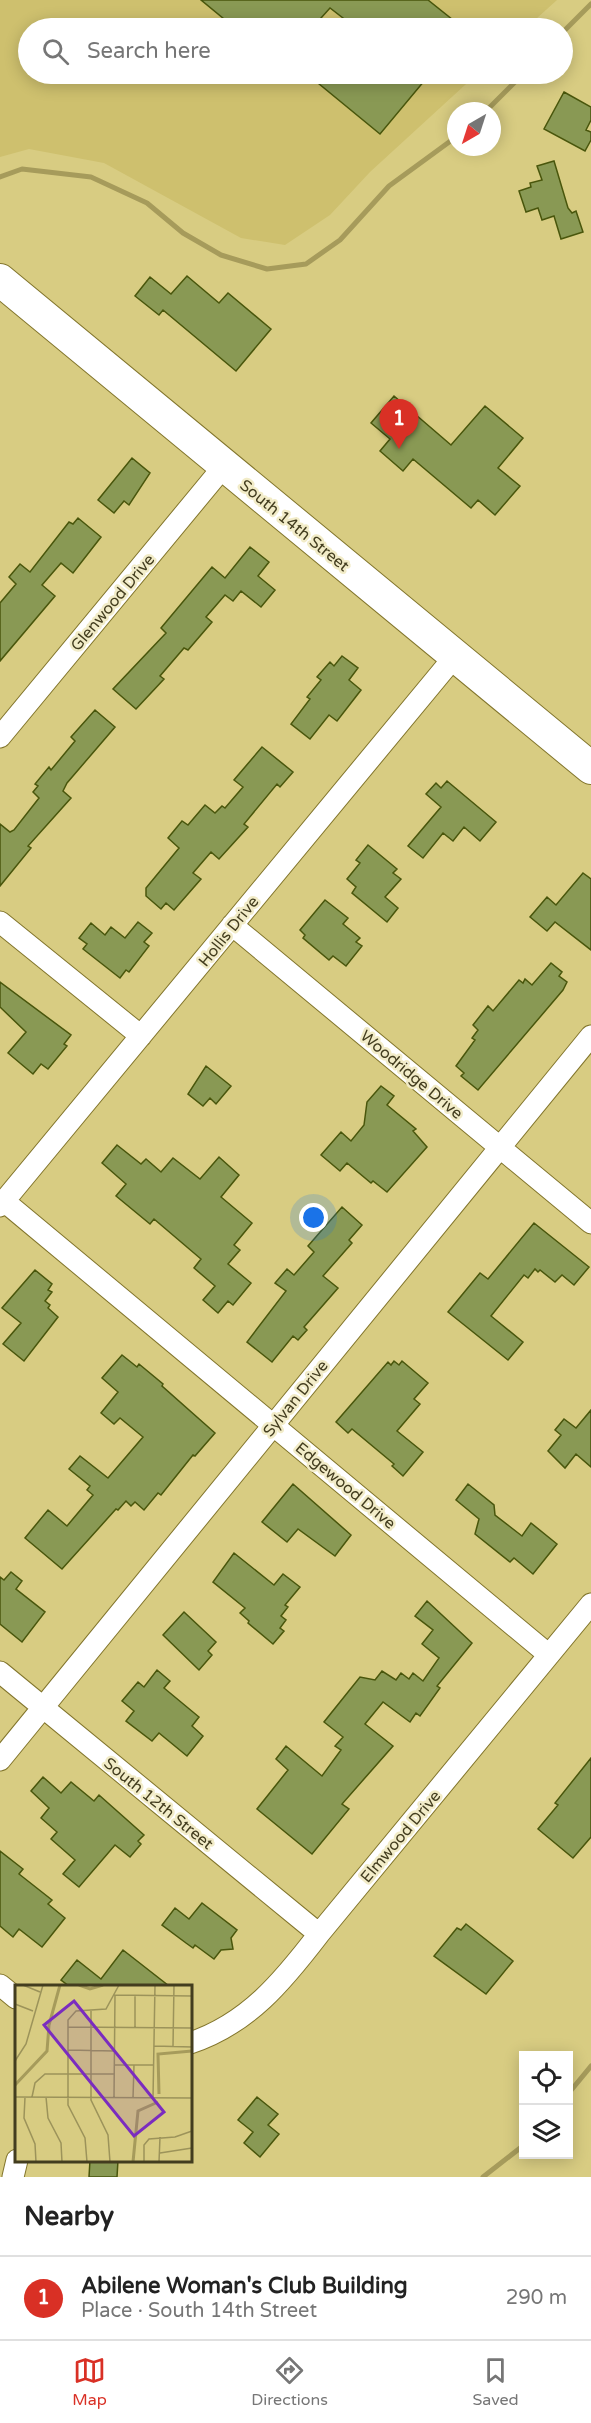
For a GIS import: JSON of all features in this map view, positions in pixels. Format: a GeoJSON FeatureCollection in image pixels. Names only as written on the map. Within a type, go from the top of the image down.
{"type":"FeatureCollection","features":[{"type":"Feature","properties":{"kind":"main road","name":"South 14th Street"},"geometry":{"type":"LineString","coordinates":[[0,280],[591,768]]}},
{"type":"Feature","properties":{"kind":"street","name":"Glenwood Drive"},"geometry":{"type":"LineString","coordinates":[[0,738],[224,466]]}},
{"type":"Feature","properties":{"kind":"street","name":"Hollis Drive"},"geometry":{"type":"LineString","coordinates":[[2,1203],[455,656]]}},
{"type":"Feature","properties":{"kind":"street"},"geometry":{"type":"LineString","coordinates":[[0,922],[141,1036]]}},
{"type":"Feature","properties":{"kind":"street","name":"Woodridge Drive"},"geometry":{"type":"LineString","coordinates":[[232,925],[591,1223]]}},
{"type":"Feature","properties":{"kind":"street","name":"Sylvan Drive"},"geometry":{"type":"LineString","coordinates":[[0,1760],[591,1036]]}},
{"type":"Feature","properties":{"kind":"street","name":"Edgewood Drive"},"geometry":{"type":"LineString","coordinates":[[2,1203],[274,1424],[549,1655]]}},
{"type":"Feature","properties":{"kind":"street","name":"Elmwood Drive"},"geometry":{"type":"LineString","coordinates":[[192,2042],[232,2025],[257,2006],[286,1978],[319,1934],[591,1604]]}},
{"type":"Feature","properties":{"kind":"street","name":"South 12th Street"},"geometry":{"type":"LineString","coordinates":[[0,1671],[319,1934]]}},
{"type":"Feature","properties":{"kind":"street"},"geometry":{"type":"LineString","coordinates":[[0,1985],[15,1997]]}},
{"type":"Feature","properties":{"kind":"street"},"geometry":{"type":"LineString","coordinates":[[13,2177],[17,2162]]}},
{"type":"Feature","properties":{"kind":"shaded area"},"geometry":{"type":"Polygon","coordinates":[[[0,0],[557,0],[537,18],[18,18],[18,84],[466,84],[370,172],[330,215],[285,245],[241,238],[104,163],[29,149],[0,157],[0,0]]]}},
{"type":"Feature","properties":{"kind":"building"},"geometry":{"type":"Polygon","coordinates":[[[201,0],[428,0],[450,18],[343,18],[330,8],[321,18],[223,18],[201,0]]]}},
{"type":"Feature","properties":{"kind":"building"},"geometry":{"type":"Polygon","coordinates":[[[319,84],[422,84],[380,134],[319,84]]]}},
{"type":"Feature","properties":{"kind":"building"},"geometry":{"type":"Polygon","coordinates":[[[564,92],[591,107],[591,120],[586,130],[591,132],[591,140],[585,151],[544,129],[564,92]]]}},
{"type":"Feature","properties":{"kind":"building"},"geometry":{"type":"Polygon","coordinates":[[[554,161],[568,208],[572,213],[576,211],[583,232],[561,239],[554,216],[542,220],[538,208],[526,212],[519,191],[531,187],[530,183],[542,180],[537,166],[554,161]]]}},
{"type":"Feature","properties":{"kind":"building"},"geometry":{"type":"Polygon","coordinates":[[[187,276],[219,303],[228,293],[271,329],[236,371],[163,310],[159,315],[135,296],[150,277],[171,294],[187,276]]]}},
{"type":"Feature","properties":{"kind":"building"},"geometry":{"type":"Polygon","coordinates":[[[394,396],[451,445],[485,406],[523,438],[498,468],[520,486],[495,515],[478,500],[471,508],[413,459],[403,471],[380,451],[390,439],[371,423],[394,396]]]}},
{"type":"Feature","properties":{"kind":"building"},"geometry":{"type":"Polygon","coordinates":[[[132,458],[150,473],[129,505],[124,501],[114,513],[98,500],[132,458]]]}},
{"type":"Feature","properties":{"kind":"building"},"geometry":{"type":"Polygon","coordinates":[[[78,518],[101,537],[73,573],[61,563],[42,585],[55,596],[0,661],[0,603],[16,584],[9,577],[20,564],[30,572],[69,522],[73,524],[78,518]]]}},
{"type":"Feature","properties":{"kind":"building"},"geometry":{"type":"Polygon","coordinates":[[[250,547],[269,562],[258,576],[275,590],[261,607],[241,591],[233,601],[225,595],[206,617],[212,622],[188,650],[184,648],[160,676],[164,679],[136,709],[113,689],[166,633],[161,628],[212,567],[225,578],[250,547]]]}},
{"type":"Feature","properties":{"kind":"building"},"geometry":{"type":"Polygon","coordinates":[[[342,656],[358,668],[349,680],[361,690],[337,721],[329,715],[310,739],[291,724],[310,699],[307,697],[321,680],[317,677],[330,662],[334,666],[342,656]]]}},
{"type":"Feature","properties":{"kind":"building"},"geometry":{"type":"Polygon","coordinates":[[[95,710],[115,727],[67,783],[63,791],[71,798],[28,846],[31,848],[0,886],[0,824],[10,832],[14,830],[39,798],[33,792],[38,786],[35,784],[49,767],[51,770],[75,741],[71,737],[95,710]]]}},
{"type":"Feature","properties":{"kind":"building"},"geometry":{"type":"Polygon","coordinates":[[[262,747],[293,772],[280,787],[277,784],[244,824],[248,827],[219,859],[211,852],[193,873],[201,879],[174,910],[166,903],[161,909],[146,896],[146,888],[179,848],[168,838],[182,821],[188,825],[205,805],[215,813],[222,806],[225,808],[243,787],[234,780],[262,747]]]}},
{"type":"Feature","properties":{"kind":"building"},"geometry":{"type":"Polygon","coordinates":[[[447,781],[496,822],[480,841],[464,827],[453,841],[443,833],[423,858],[408,846],[441,807],[426,794],[436,783],[441,788],[447,781]]]}},
{"type":"Feature","properties":{"kind":"building"},"geometry":{"type":"Polygon","coordinates":[[[368,845],[397,869],[393,873],[401,879],[385,897],[398,908],[387,922],[352,893],[356,887],[347,879],[360,863],[356,860],[368,845]]]}},
{"type":"Feature","properties":{"kind":"building"},"geometry":{"type":"Polygon","coordinates":[[[583,873],[591,879],[591,950],[555,922],[547,931],[530,917],[547,897],[556,905],[583,873]]]}},
{"type":"Feature","properties":{"kind":"building"},"geometry":{"type":"Polygon","coordinates":[[[325,900],[348,918],[343,924],[360,938],[356,942],[362,946],[346,966],[333,956],[329,960],[303,938],[305,935],[300,930],[325,900]]]}},
{"type":"Feature","properties":{"kind":"building"},"geometry":{"type":"Polygon","coordinates":[[[138,922],[152,933],[144,942],[149,946],[129,972],[126,970],[120,978],[83,949],[87,944],[79,938],[91,923],[105,935],[111,927],[125,938],[138,922]]]}},
{"type":"Feature","properties":{"kind":"building"},"geometry":{"type":"Polygon","coordinates":[[[551,963],[562,972],[559,976],[567,982],[563,990],[478,1090],[461,1076],[464,1073],[456,1066],[475,1040],[472,1038],[478,1030],[473,1025],[488,1006],[493,1011],[519,980],[523,983],[525,979],[532,985],[551,963]]]}},
{"type":"Feature","properties":{"kind":"building"},"geometry":{"type":"Polygon","coordinates":[[[0,982],[71,1035],[64,1044],[67,1046],[48,1069],[41,1064],[33,1074],[8,1053],[26,1032],[0,1007],[0,982]]]}},
{"type":"Feature","properties":{"kind":"building"},"geometry":{"type":"Polygon","coordinates":[[[206,1066],[231,1086],[216,1104],[210,1098],[203,1106],[188,1094],[206,1066]]]}},
{"type":"Feature","properties":{"kind":"building"},"geometry":{"type":"Polygon","coordinates":[[[381,1086],[394,1096],[387,1105],[416,1129],[413,1131],[427,1147],[387,1192],[373,1181],[371,1183],[347,1163],[340,1171],[321,1155],[341,1132],[351,1141],[364,1125],[367,1102],[381,1086]]]}},
{"type":"Feature","properties":{"kind":"building"},"geometry":{"type":"Polygon","coordinates":[[[117,1145],[141,1164],[146,1159],[161,1172],[173,1158],[200,1179],[219,1157],[239,1175],[221,1197],[252,1223],[234,1245],[240,1250],[228,1264],[251,1283],[233,1305],[228,1301],[218,1313],[203,1300],[215,1286],[194,1268],[201,1259],[154,1219],[150,1224],[116,1196],[126,1184],[102,1163],[117,1145]]]}},
{"type":"Feature","properties":{"kind":"building"},"geometry":{"type":"Polygon","coordinates":[[[342,1207],[362,1225],[349,1240],[352,1243],[323,1276],[338,1288],[304,1327],[307,1330],[298,1340],[293,1336],[272,1362],[247,1342],[286,1291],[275,1283],[287,1269],[294,1275],[314,1252],[308,1246],[342,1207]]]}},
{"type":"Feature","properties":{"kind":"building"},"geometry":{"type":"Polygon","coordinates":[[[534,1223],[589,1267],[574,1285],[562,1275],[555,1282],[540,1270],[538,1272],[535,1269],[528,1278],[524,1275],[491,1316],[523,1342],[508,1360],[448,1312],[480,1273],[488,1279],[534,1223]]]}},
{"type":"Feature","properties":{"kind":"building"},"geometry":{"type":"Polygon","coordinates":[[[35,1270],[52,1284],[48,1290],[52,1292],[45,1301],[50,1305],[48,1308],[58,1317],[24,1361],[3,1344],[21,1323],[2,1308],[35,1270]]]}},
{"type":"Feature","properties":{"kind":"building"},"geometry":{"type":"Polygon","coordinates":[[[122,1355],[137,1367],[139,1364],[163,1384],[162,1386],[215,1433],[195,1456],[193,1455],[161,1495],[158,1493],[144,1510],[135,1502],[131,1506],[126,1501],[62,1569],[25,1538],[48,1510],[67,1526],[93,1495],[87,1490],[90,1486],[69,1469],[80,1456],[108,1478],[143,1437],[120,1418],[114,1424],[101,1413],[118,1392],[102,1378],[122,1355]]]}},
{"type":"Feature","properties":{"kind":"building"},"geometry":{"type":"Polygon","coordinates":[[[394,1361],[399,1365],[402,1361],[428,1383],[414,1399],[420,1404],[397,1431],[423,1452],[403,1476],[392,1466],[394,1464],[352,1429],[348,1433],[336,1422],[388,1362],[391,1365],[394,1361]]]}},
{"type":"Feature","properties":{"kind":"building"},"geometry":{"type":"Polygon","coordinates":[[[591,1410],[591,1467],[576,1454],[565,1468],[548,1451],[561,1435],[555,1430],[564,1419],[576,1428],[591,1410]]]}},
{"type":"Feature","properties":{"kind":"building"},"geometry":{"type":"Polygon","coordinates":[[[293,1484],[351,1535],[335,1556],[298,1529],[287,1542],[262,1522],[293,1484]]]}},
{"type":"Feature","properties":{"kind":"building"},"geometry":{"type":"Polygon","coordinates":[[[468,1484],[494,1505],[495,1515],[522,1536],[531,1523],[557,1544],[533,1574],[514,1558],[510,1562],[475,1534],[479,1519],[456,1500],[468,1484]]]}},
{"type":"Feature","properties":{"kind":"building"},"geometry":{"type":"Polygon","coordinates":[[[234,1553],[274,1585],[283,1574],[300,1587],[285,1605],[288,1607],[281,1616],[286,1620],[280,1628],[284,1631],[273,1644],[248,1623],[249,1621],[240,1613],[245,1608],[213,1582],[234,1553]]]}},
{"type":"Feature","properties":{"kind":"building"},"geometry":{"type":"Polygon","coordinates":[[[11,1572],[22,1581],[16,1589],[45,1612],[22,1642],[0,1624],[0,1577],[4,1580],[11,1572]]]}},
{"type":"Feature","properties":{"kind":"building"},"geometry":{"type":"Polygon","coordinates":[[[427,1601],[472,1643],[437,1686],[440,1688],[420,1716],[416,1713],[410,1722],[383,1702],[365,1724],[393,1746],[342,1804],[349,1809],[312,1854],[257,1809],[288,1770],[276,1759],[286,1746],[322,1776],[341,1750],[335,1746],[343,1737],[324,1722],[360,1677],[375,1680],[382,1671],[396,1680],[401,1673],[409,1679],[413,1673],[423,1681],[439,1658],[422,1644],[433,1630],[415,1616],[427,1601]]]}},
{"type":"Feature","properties":{"kind":"building"},"geometry":{"type":"Polygon","coordinates":[[[184,1612],[216,1642],[208,1651],[212,1655],[199,1670],[163,1635],[184,1612]]]}},
{"type":"Feature","properties":{"kind":"building"},"geometry":{"type":"Polygon","coordinates":[[[157,1670],[170,1681],[164,1688],[199,1717],[192,1726],[203,1736],[187,1756],[159,1733],[152,1741],[126,1721],[134,1711],[122,1701],[138,1682],[144,1687],[157,1670]]]}},
{"type":"Feature","properties":{"kind":"building"},"geometry":{"type":"Polygon","coordinates":[[[591,1758],[591,1837],[573,1858],[538,1829],[558,1805],[555,1803],[591,1758]]]}},
{"type":"Feature","properties":{"kind":"building"},"geometry":{"type":"Polygon","coordinates":[[[43,1777],[61,1793],[71,1782],[94,1801],[99,1795],[144,1835],[138,1841],[141,1844],[130,1857],[115,1845],[79,1887],[63,1874],[75,1860],[51,1839],[57,1832],[41,1818],[49,1808],[31,1791],[43,1777]]]}},
{"type":"Feature","properties":{"kind":"building"},"geometry":{"type":"Polygon","coordinates":[[[0,1851],[23,1869],[19,1874],[52,1900],[48,1904],[65,1918],[42,1947],[19,1929],[13,1937],[0,1926],[0,1851]]]}},
{"type":"Feature","properties":{"kind":"building"},"geometry":{"type":"Polygon","coordinates":[[[202,1903],[237,1930],[231,1938],[233,1949],[221,1950],[214,1959],[195,1945],[193,1948],[162,1925],[175,1908],[189,1919],[202,1903]]]}},
{"type":"Feature","properties":{"kind":"building"},"geometry":{"type":"Polygon","coordinates":[[[466,1924],[513,1961],[486,1994],[434,1956],[457,1928],[461,1930],[466,1924]]]}},
{"type":"Feature","properties":{"kind":"building"},"geometry":{"type":"Polygon","coordinates":[[[123,1950],[168,1985],[68,1985],[61,1980],[77,1960],[101,1979],[123,1950]]]}},
{"type":"Feature","properties":{"kind":"building"},"geometry":{"type":"Polygon","coordinates":[[[257,2097],[278,2114],[268,2125],[279,2134],[260,2157],[244,2143],[253,2132],[238,2120],[257,2097]]]}},
{"type":"Feature","properties":{"kind":"building"},"geometry":{"type":"Polygon","coordinates":[[[90,2162],[118,2162],[117,2177],[89,2177],[90,2162]]]}},
{"type":"Feature","properties":{"kind":"waterway"},"geometry":{"type":"LineString","coordinates":[[573,22],[591,4]]}},
{"type":"Feature","properties":{"kind":"waterway"},"geometry":{"type":"LineString","coordinates":[[495,102],[513,84]]}},
{"type":"Feature","properties":{"kind":"waterway"},"geometry":{"type":"LineString","coordinates":[[0,177],[22,169],[91,177],[147,203],[183,233],[221,255],[267,269],[306,264],[340,240],[389,186],[447,144]]}},
{"type":"Feature","properties":{"kind":"waterway"},"geometry":{"type":"LineString","coordinates":[[573,2088],[591,2066]]}},
{"type":"Feature","properties":{"kind":"waterway"},"geometry":{"type":"LineString","coordinates":[[483,2177],[519,2149]]}},
{"type":"Feature","properties":{"kind":"place","name":"Abilene Woman's Club Building"},"geometry":{"type":"Point","coordinates":[399,449]}}]}
